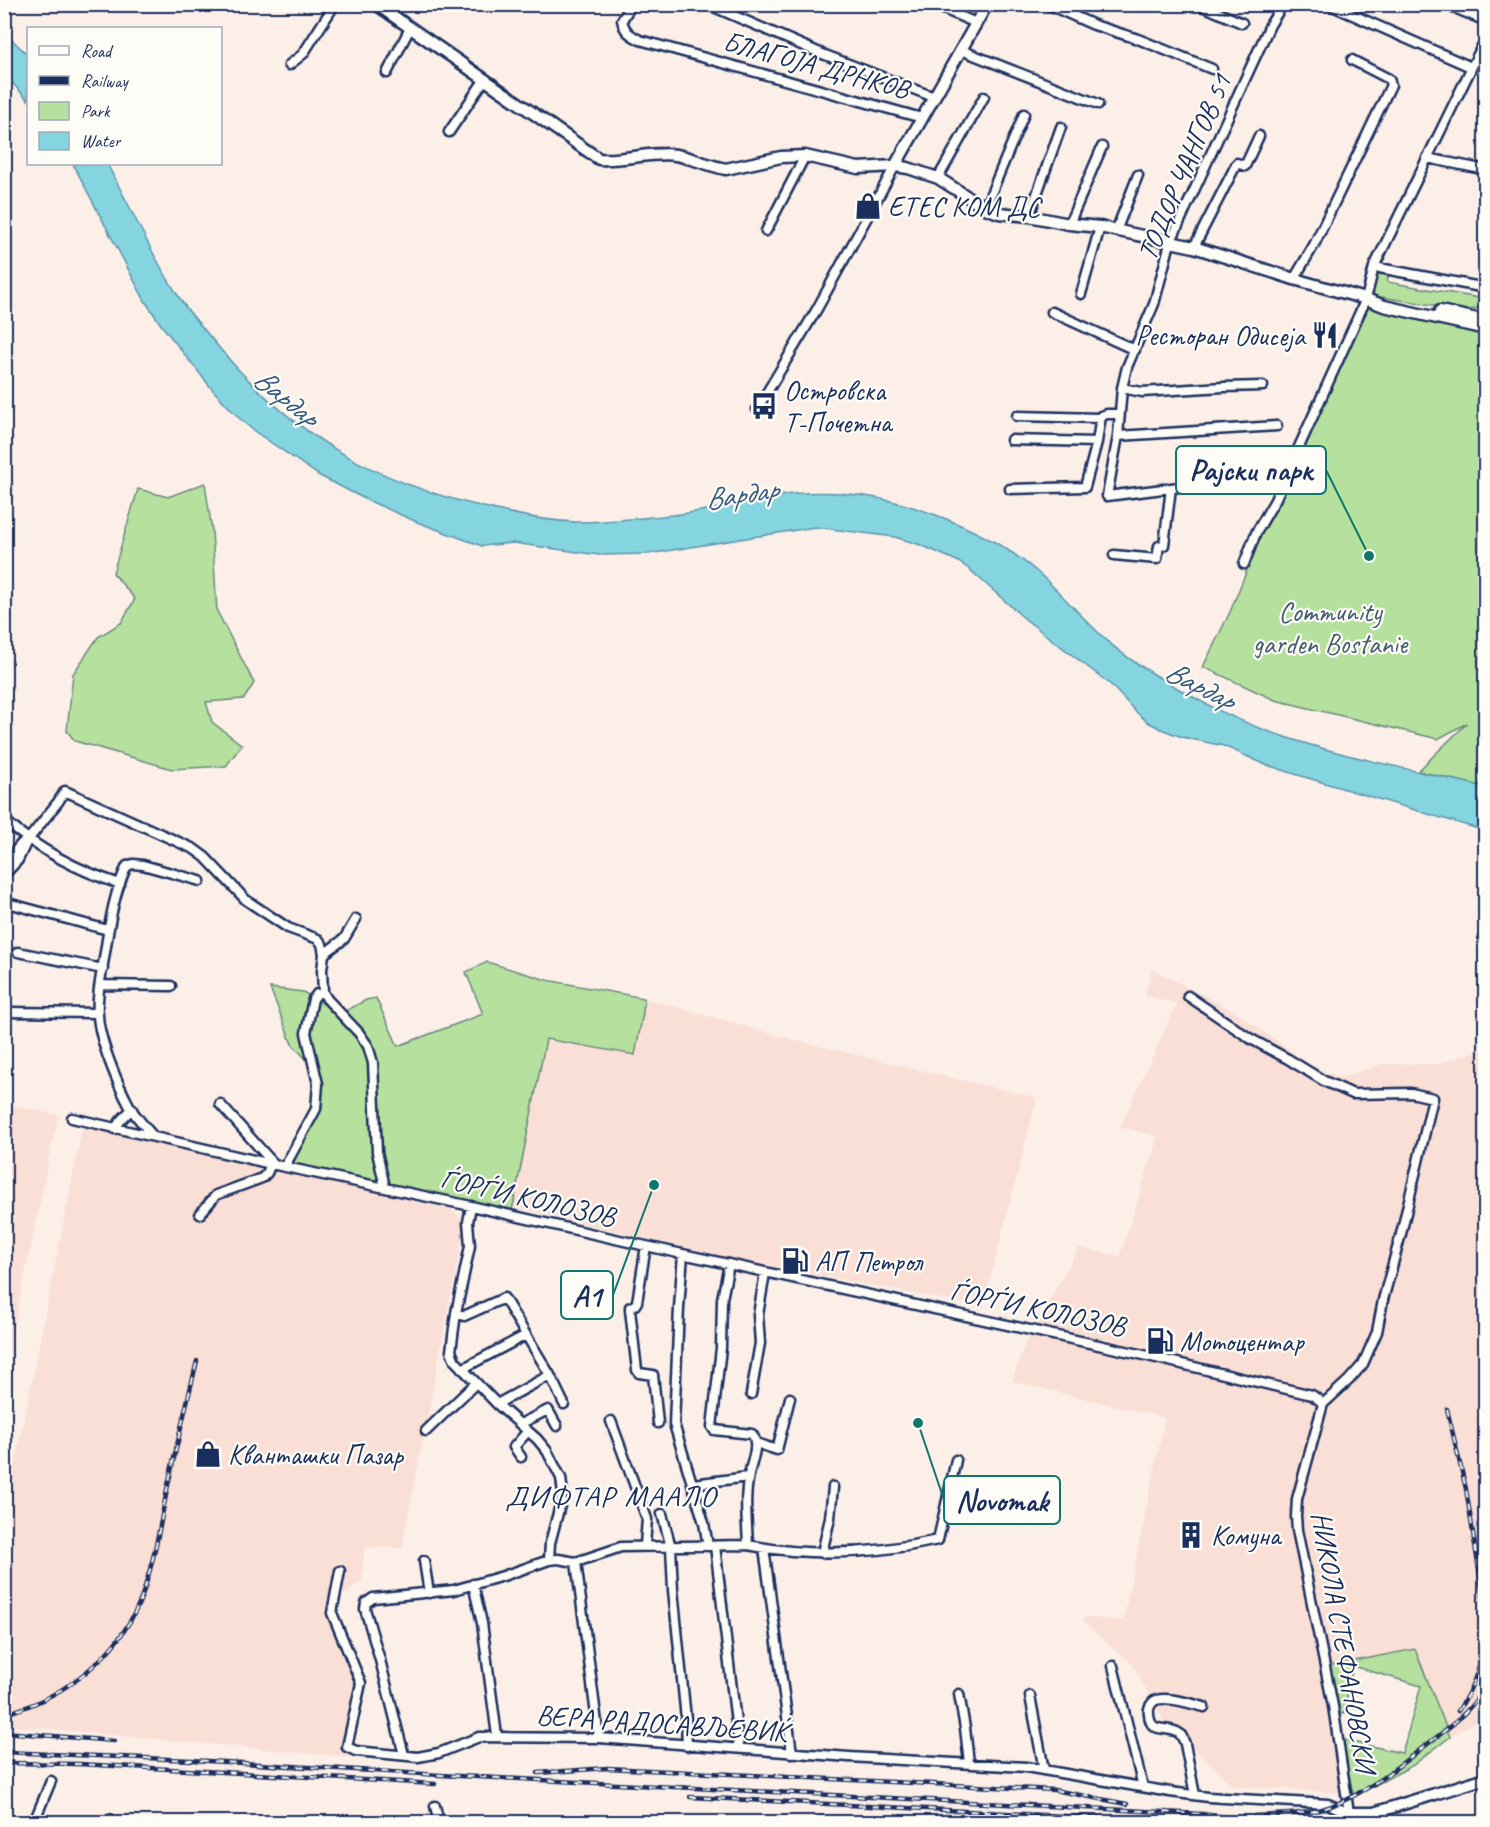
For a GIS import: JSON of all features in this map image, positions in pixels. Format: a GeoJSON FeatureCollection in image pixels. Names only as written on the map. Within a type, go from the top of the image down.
{"type":"FeatureCollection","features":[{"type":"Feature","properties":{"kind":"street"},"geometry":{"type":"LineString","coordinates":[[289,65],[303,54],[334,4]]}},
{"type":"Feature","properties":{"kind":"street"},"geometry":{"type":"LineString","coordinates":[[376,4],[599,159],[612,160],[674,154],[718,168],[726,168],[781,156],[805,156],[858,168],[895,166],[908,168],[938,178],[985,208],[999,213],[1029,216],[1068,225],[1100,227],[1194,247],[1384,306],[1485,329]]}},
{"type":"Feature","properties":{"kind":"street","name":"БЛАГОЈА ДРНКОВ"},"geometry":{"type":"LineString","coordinates":[[632,4],[622,20],[624,29],[640,40],[922,118]]}},
{"type":"Feature","properties":{"kind":"street","name":"БЛАГОЈА ДРНКОВ"},"geometry":{"type":"LineString","coordinates":[[707,4],[820,53],[934,97]]}},
{"type":"Feature","properties":{"kind":"street"},"geometry":{"type":"LineString","coordinates":[[932,4],[976,23]]}},
{"type":"Feature","properties":{"kind":"street"},"geometry":{"type":"LineString","coordinates":[[757,409],[817,309],[987,4]]}},
{"type":"Feature","properties":{"kind":"street"},"geometry":{"type":"LineString","coordinates":[[1047,4],[1094,25],[1138,39],[1212,69]]}},
{"type":"Feature","properties":{"kind":"street"},"geometry":{"type":"LineString","coordinates":[[1198,4],[1242,23]]}},
{"type":"Feature","properties":{"kind":"street","name":"ТОДОР ЧАНГОВ 51"},"geometry":{"type":"LineString","coordinates":[[1283,4],[1270,25],[1170,243],[1154,304],[1127,367],[1107,496],[1287,475]]}},
{"type":"Feature","properties":{"kind":"street"},"geometry":{"type":"LineString","coordinates":[[1328,4],[1471,67]]}},
{"type":"Feature","properties":{"kind":"street"},"geometry":{"type":"LineString","coordinates":[[1445,4],[1485,21]]}},
{"type":"Feature","properties":{"kind":"street"},"geometry":{"type":"LineString","coordinates":[[387,73],[410,28]]}},
{"type":"Feature","properties":{"kind":"street"},"geometry":{"type":"LineString","coordinates":[[1244,564],[1256,533],[1287,475],[1366,299],[1374,267],[1485,38]]}},
{"type":"Feature","properties":{"kind":"street"},"geometry":{"type":"LineString","coordinates":[[961,50],[1098,104]]}},
{"type":"Feature","properties":{"kind":"street"},"geometry":{"type":"LineString","coordinates":[[1294,279],[1314,245],[1391,85],[1389,80],[1352,60]]}},
{"type":"Feature","properties":{"kind":"street"},"geometry":{"type":"LineString","coordinates":[[449,132],[485,79]]}},
{"type":"Feature","properties":{"kind":"street"},"geometry":{"type":"LineString","coordinates":[[938,178],[984,97]]}},
{"type":"Feature","properties":{"kind":"street"},"geometry":{"type":"LineString","coordinates":[[985,208],[1024,114]]}},
{"type":"Feature","properties":{"kind":"street"},"geometry":{"type":"LineString","coordinates":[[1029,216],[1061,127]]}},
{"type":"Feature","properties":{"kind":"street"},"geometry":{"type":"LineString","coordinates":[[1194,247],[1237,163],[1245,166],[1259,136]]}},
{"type":"Feature","properties":{"kind":"street"},"geometry":{"type":"LineString","coordinates":[[1068,225],[1102,147]]}},
{"type":"Feature","properties":{"kind":"street"},"geometry":{"type":"LineString","coordinates":[[766,231],[805,156]]}},
{"type":"Feature","properties":{"kind":"street"},"geometry":{"type":"LineString","coordinates":[[1427,158],[1485,170]]}},
{"type":"Feature","properties":{"kind":"street"},"geometry":{"type":"LineString","coordinates":[[1116,231],[1138,175]]}},
{"type":"Feature","properties":{"kind":"street"},"geometry":{"type":"LineString","coordinates":[[1082,294],[1100,227]]}},
{"type":"Feature","properties":{"kind":"street"},"geometry":{"type":"LineString","coordinates":[[1374,267],[1485,288]]}},
{"type":"Feature","properties":{"kind":"street"},"geometry":{"type":"LineString","coordinates":[[1366,299],[1386,299],[1485,321]]}},
{"type":"Feature","properties":{"kind":"street"},"geometry":{"type":"LineString","coordinates":[[1052,312],[1135,350]]}},
{"type":"Feature","properties":{"kind":"street"},"geometry":{"type":"LineString","coordinates":[[1122,388],[1142,392],[1263,386]]}},
{"type":"Feature","properties":{"kind":"street"},"geometry":{"type":"LineString","coordinates":[[1017,416],[1100,418],[1105,414],[1119,414]]}},
{"type":"Feature","properties":{"kind":"street"},"geometry":{"type":"LineString","coordinates":[[1010,489],[1085,487],[1097,442],[1100,418]]}},
{"type":"Feature","properties":{"kind":"street"},"geometry":{"type":"LineString","coordinates":[[1118,436],[1276,426]]}},
{"type":"Feature","properties":{"kind":"street"},"geometry":{"type":"LineString","coordinates":[[1011,440],[1097,442]]}},
{"type":"Feature","properties":{"kind":"street"},"geometry":{"type":"LineString","coordinates":[[1114,555],[1157,559],[1159,546],[1164,546],[1171,488]]}},
{"type":"Feature","properties":{"kind":"street"},"geometry":{"type":"LineString","coordinates":[[4,875],[18,860],[28,840],[65,791],[194,849],[205,856],[246,900],[288,928],[318,939],[322,944],[324,954],[323,992],[353,1025],[368,1046],[373,1063],[377,1152],[385,1187]]}},
{"type":"Feature","properties":{"kind":"street"},"geometry":{"type":"LineString","coordinates":[[4,820],[28,840],[77,868],[120,884]]}},
{"type":"Feature","properties":{"kind":"street"},"geometry":{"type":"LineString","coordinates":[[4,864],[21,844],[28,840]]}},
{"type":"Feature","properties":{"kind":"street"},"geometry":{"type":"LineString","coordinates":[[153,1136],[132,1109],[121,1087],[106,1049],[98,1013],[108,930],[127,866],[133,864],[200,881]]}},
{"type":"Feature","properties":{"kind":"street"},"geometry":{"type":"LineString","coordinates":[[4,902],[108,930]]}},
{"type":"Feature","properties":{"kind":"street"},"geometry":{"type":"LineString","coordinates":[[324,954],[344,939],[356,919]]}},
{"type":"Feature","properties":{"kind":"street"},"geometry":{"type":"LineString","coordinates":[[18,952],[103,969]]}},
{"type":"Feature","properties":{"kind":"street"},"geometry":{"type":"LineString","coordinates":[[100,985],[171,986]]}},
{"type":"Feature","properties":{"kind":"street"},"geometry":{"type":"LineString","coordinates":[[285,1166],[316,1109],[318,1084],[306,1033],[313,999],[317,994],[323,992]]}},
{"type":"Feature","properties":{"kind":"street"},"geometry":{"type":"LineString","coordinates":[[1188,996],[1251,1039],[1324,1082],[1353,1094],[1411,1093],[1433,1098],[1371,1349],[1363,1364],[1323,1404]]}},
{"type":"Feature","properties":{"kind":"street"},"geometry":{"type":"LineString","coordinates":[[4,1012],[98,1013]]}},
{"type":"Feature","properties":{"kind":"street"},"geometry":{"type":"LineString","coordinates":[[200,1214],[216,1195],[262,1178],[273,1164],[220,1104]]}},
{"type":"Feature","properties":{"kind":"street"},"geometry":{"type":"LineString","coordinates":[[115,1129],[132,1109]]}},
{"type":"Feature","properties":{"kind":"street","name":"ЃОРЃИ КОЛОЗОВ"},"geometry":{"type":"LineString","coordinates":[[72,1118],[765,1273],[1092,1343],[1312,1395],[1323,1404]]}},
{"type":"Feature","properties":{"kind":"street"},"geometry":{"type":"LineString","coordinates":[[471,1206],[468,1222],[470,1246],[456,1313],[451,1354],[454,1361],[547,1451],[561,1478],[563,1494],[550,1542],[549,1560]]}},
{"type":"Feature","properties":{"kind":"street"},"geometry":{"type":"LineString","coordinates":[[646,1246],[637,1302],[630,1307],[630,1310],[637,1370],[639,1373],[653,1375],[658,1423]]}},
{"type":"Feature","properties":{"kind":"street"},"geometry":{"type":"LineString","coordinates":[[683,1254],[674,1424],[712,1546],[740,1748]]}},
{"type":"Feature","properties":{"kind":"street"},"geometry":{"type":"LineString","coordinates":[[729,1264],[722,1299],[721,1348],[712,1427],[714,1431],[752,1434],[755,1437],[756,1443],[748,1477],[748,1545]]}},
{"type":"Feature","properties":{"kind":"street"},"geometry":{"type":"LineString","coordinates":[[751,1394],[760,1343],[758,1315],[765,1273]]}},
{"type":"Feature","properties":{"kind":"street"},"geometry":{"type":"LineString","coordinates":[[456,1313],[464,1316],[504,1298],[550,1375],[564,1404]]}},
{"type":"Feature","properties":{"kind":"street"},"geometry":{"type":"LineString","coordinates":[[462,1369],[526,1335]]}},
{"type":"Feature","properties":{"kind":"street"},"geometry":{"type":"LineString","coordinates":[[497,1404],[550,1375]]}},
{"type":"Feature","properties":{"kind":"street"},"geometry":{"type":"LineString","coordinates":[[426,1431],[476,1383]]}},
{"type":"Feature","properties":{"kind":"street"},"geometry":{"type":"LineString","coordinates":[[756,1443],[777,1450],[790,1398]]}},
{"type":"Feature","properties":{"kind":"street","name":"НИКОЛА СТЕФАНОВСКИ"},"geometry":{"type":"LineString","coordinates":[[1323,1404],[1297,1499],[1296,1516],[1333,1707],[1347,1818]]}},
{"type":"Feature","properties":{"kind":"street"},"geometry":{"type":"LineString","coordinates":[[520,1424],[548,1410],[557,1426]]}},
{"type":"Feature","properties":{"kind":"street"},"geometry":{"type":"LineString","coordinates":[[611,1421],[647,1519],[645,1545]]}},
{"type":"Feature","properties":{"kind":"street"},"geometry":{"type":"LineString","coordinates":[[521,1457],[514,1447],[528,1431]]}},
{"type":"Feature","properties":{"kind":"street"},"geometry":{"type":"LineString","coordinates":[[404,1755],[365,1606],[373,1598],[454,1590],[549,1560],[558,1558],[576,1562],[621,1547],[748,1545],[822,1553],[878,1550],[938,1540],[956,1460]]}},
{"type":"Feature","properties":{"kind":"street"},"geometry":{"type":"LineString","coordinates":[[693,1484],[748,1477]]}},
{"type":"Feature","properties":{"kind":"street"},"geometry":{"type":"LineString","coordinates":[[822,1553],[830,1518],[833,1487]]}},
{"type":"Feature","properties":{"kind":"street"},"geometry":{"type":"LineString","coordinates":[[662,1514],[670,1547],[687,1746]]}},
{"type":"Feature","properties":{"kind":"street"},"geometry":{"type":"LineString","coordinates":[[764,1548],[792,1753]]}},
{"type":"Feature","properties":{"kind":"street"},"geometry":{"type":"LineString","coordinates":[[424,1561],[429,1593]]}},
{"type":"Feature","properties":{"kind":"street"},"geometry":{"type":"LineString","coordinates":[[576,1562],[599,1738]]}},
{"type":"Feature","properties":{"kind":"street","name":"ВЕРА РАДОСАВЉЕВИЌ"},"geometry":{"type":"LineString","coordinates":[[340,1571],[332,1613],[361,1683],[347,1747],[356,1751],[418,1757],[439,1753],[479,1737],[497,1736],[599,1738],[687,1746],[969,1763],[1044,1770],[1195,1795],[1328,1804],[1347,1818]]}},
{"type":"Feature","properties":{"kind":"street"},"geometry":{"type":"LineString","coordinates":[[473,1584],[482,1623],[497,1736]]}},
{"type":"Feature","properties":{"kind":"street"},"geometry":{"type":"LineString","coordinates":[[1113,1666],[1143,1787]]}},
{"type":"Feature","properties":{"kind":"street"},"geometry":{"type":"LineString","coordinates":[[959,1694],[969,1763]]}},
{"type":"Feature","properties":{"kind":"street"},"geometry":{"type":"LineString","coordinates":[[1030,1696],[1044,1770]]}},
{"type":"Feature","properties":{"kind":"street"},"geometry":{"type":"LineString","coordinates":[[1195,1795],[1182,1736],[1179,1732],[1156,1728],[1150,1723],[1148,1711],[1151,1703],[1156,1699],[1164,1698],[1204,1707]]}},
{"type":"Feature","properties":{"kind":"street"},"geometry":{"type":"LineString","coordinates":[[1347,1818],[1374,1813],[1485,1778]]}},
{"type":"Feature","properties":{"kind":"street"},"geometry":{"type":"LineString","coordinates":[[34,1822],[51,1781]]}},
{"type":"Feature","properties":{"kind":"street"},"geometry":{"type":"LineString","coordinates":[[435,1806],[439,1822]]}},
{"type":"Feature","properties":{"kind":"street"},"geometry":{"type":"LineString","coordinates":[[818,1822],[861,1822]]}},
{"type":"Feature","properties":{"kind":"shaded area"},"geometry":{"type":"Polygon","coordinates":[[[1152,969],[1236,1012],[1312,1066],[1340,1078],[1382,1064],[1438,1064],[1485,1048],[1486,1709],[1479,1719],[1450,1737],[1415,1649],[1328,1666],[1346,1793],[1233,1786],[1164,1721],[1132,1664],[1083,1622],[1084,1617],[1123,1621],[1165,1418],[1012,1381],[1025,1344],[1079,1248],[1120,1256],[1158,1136],[1120,1127],[1177,1004],[1145,996],[1152,969]]]}},
{"type":"Feature","properties":{"kind":"shaded area"},"geometry":{"type":"Polygon","coordinates":[[[644,998],[798,1041],[1037,1098],[983,1307],[739,1260],[513,1207],[546,1039],[634,1055],[644,998]]]}},
{"type":"Feature","properties":{"kind":"shaded area"},"geometry":{"type":"Polygon","coordinates":[[[5,1104],[58,1115],[5,1369],[5,1104]]]}},
{"type":"Feature","properties":{"kind":"shaded area","name":"Кванташки Пазар"},"geometry":{"type":"Polygon","coordinates":[[[83,1125],[439,1199],[465,1222],[402,1548],[364,1547],[362,1581],[336,1600],[359,1695],[348,1757],[5,1725],[5,1515],[83,1125]]]}},
{"type":"Feature","properties":{"kind":"green space"},"geometry":{"type":"Polygon","coordinates":[[[1375,272],[1389,273],[1387,282],[1485,299],[1485,308],[1466,310],[1374,296],[1372,292],[1375,272]]]}},
{"type":"Feature","properties":{"kind":"green space","name":"Community garden Bostanie"},"geometry":{"type":"Polygon","coordinates":[[[1372,305],[1485,332],[1485,787],[1418,771],[1467,723],[1438,739],[1275,700],[1203,667],[1230,612],[1275,500],[1363,314],[1372,305]]]}},
{"type":"Feature","properties":{"kind":"green space"},"geometry":{"type":"Polygon","coordinates":[[[205,483],[212,531],[217,611],[254,683],[244,699],[206,702],[212,722],[242,745],[226,766],[172,769],[75,741],[67,731],[73,674],[98,637],[121,623],[135,599],[113,573],[138,489],[168,497],[205,483]]]}},
{"type":"Feature","properties":{"kind":"green space"},"geometry":{"type":"Polygon","coordinates":[[[487,962],[547,980],[644,998],[635,1055],[546,1039],[510,1215],[292,1168],[313,1111],[319,1073],[292,1044],[270,988],[303,992],[340,1014],[366,1000],[376,998],[398,1046],[483,1014],[466,972],[487,962]]]}},
{"type":"Feature","properties":{"kind":"green space"},"geometry":{"type":"Polygon","coordinates":[[[1415,1649],[1450,1737],[1413,1765],[1354,1797],[1340,1739],[1402,1753],[1421,1686],[1353,1666],[1344,1714],[1336,1712],[1328,1666],[1415,1649]]]}},
{"type":"Feature","properties":{"kind":"water"},"geometry":{"type":"Polygon","coordinates":[[[5,33],[27,54],[27,99],[5,75],[5,33]]]}},
{"type":"Feature","properties":{"kind":"water","name":"Вардар"},"geometry":{"type":"Polygon","coordinates":[[[74,165],[108,165],[154,254],[185,306],[245,376],[305,429],[371,469],[446,497],[488,508],[542,519],[576,522],[673,515],[778,496],[811,493],[866,496],[919,509],[975,532],[1012,553],[1035,570],[1122,653],[1169,683],[1220,711],[1299,742],[1485,787],[1485,831],[1298,775],[1264,764],[1224,746],[1182,737],[1161,729],[1137,713],[1110,684],[1025,619],[969,569],[921,545],[895,537],[815,527],[648,554],[599,555],[513,543],[482,546],[417,522],[320,476],[254,431],[212,389],[145,301],[74,165]]]}},
{"type":"Feature","properties":{"kind":"railway"},"geometry":{"type":"LineString","coordinates":[[4,1714],[46,1698],[85,1673],[117,1640],[130,1621],[140,1601],[153,1558],[197,1361]]}},
{"type":"Feature","properties":{"kind":"railway"},"geometry":{"type":"LineString","coordinates":[[1447,1409],[1466,1489],[1486,1614]]}},
{"type":"Feature","properties":{"kind":"railway"},"geometry":{"type":"LineString","coordinates":[[1458,1711],[1477,1674],[1486,1633]]}},
{"type":"Feature","properties":{"kind":"railway"},"geometry":{"type":"LineString","coordinates":[[1255,1816],[1319,1810],[1333,1806],[1371,1786],[1455,1722],[1472,1705],[1486,1685]]}},
{"type":"Feature","properties":{"kind":"railway"},"geometry":{"type":"LineString","coordinates":[[4,1732],[114,1741]]}},
{"type":"Feature","properties":{"kind":"railway"},"geometry":{"type":"LineString","coordinates":[[4,1752],[1202,1814],[1264,1822]]}},
{"type":"Feature","properties":{"kind":"railway"},"geometry":{"type":"LineString","coordinates":[[4,1763],[79,1764],[435,1784]]}},
{"type":"Feature","properties":{"kind":"railway"},"geometry":{"type":"LineString","coordinates":[[538,1773],[607,1768],[1054,1790],[1127,1804]]}},
{"type":"Feature","properties":{"kind":"railway"},"geometry":{"type":"LineString","coordinates":[[690,1797],[1181,1822]]}},
{"type":"Feature","properties":{"kind":"railway"},"geometry":{"type":"LineString","coordinates":[[1298,1819],[1367,1822]]}},
{"type":"Feature","properties":{"kind":"place","name":"ЕТЕС КОМ ДС"},"geometry":{"type":"Point","coordinates":[868,206]}},
{"type":"Feature","properties":{"kind":"place","name":"Ресторан Одисеја"},"geometry":{"type":"Point","coordinates":[1325,335]}},
{"type":"Feature","properties":{"kind":"place","name":"Островска Т-Почетна"},"geometry":{"type":"Point","coordinates":[764,406]}},
{"type":"Feature","properties":{"kind":"place","name":"Рајски парк"},"geometry":{"type":"Point","coordinates":[1369,556]}},
{"type":"Feature","properties":{"kind":"place","name":"А1"},"geometry":{"type":"Point","coordinates":[654,1185]}},
{"type":"Feature","properties":{"kind":"place","name":"АП Петрол"},"geometry":{"type":"Point","coordinates":[795,1261]}},
{"type":"Feature","properties":{"kind":"place","name":"Мотоцентар"},"geometry":{"type":"Point","coordinates":[1160,1341]}},
{"type":"Feature","properties":{"kind":"place","name":"Novomak"},"geometry":{"type":"Point","coordinates":[918,1423]}},
{"type":"Feature","properties":{"kind":"place","name":"Кванташки Пазар"},"geometry":{"type":"Point","coordinates":[208,1454]}},
{"type":"Feature","properties":{"kind":"place","name":"Комуна"},"geometry":{"type":"Point","coordinates":[1191,1535]}},
{"type":"Feature","properties":{"kind":"district","name":"ДИФТАР МААЛО"},"geometry":{"type":"Point","coordinates":[611,1496]}}]}
